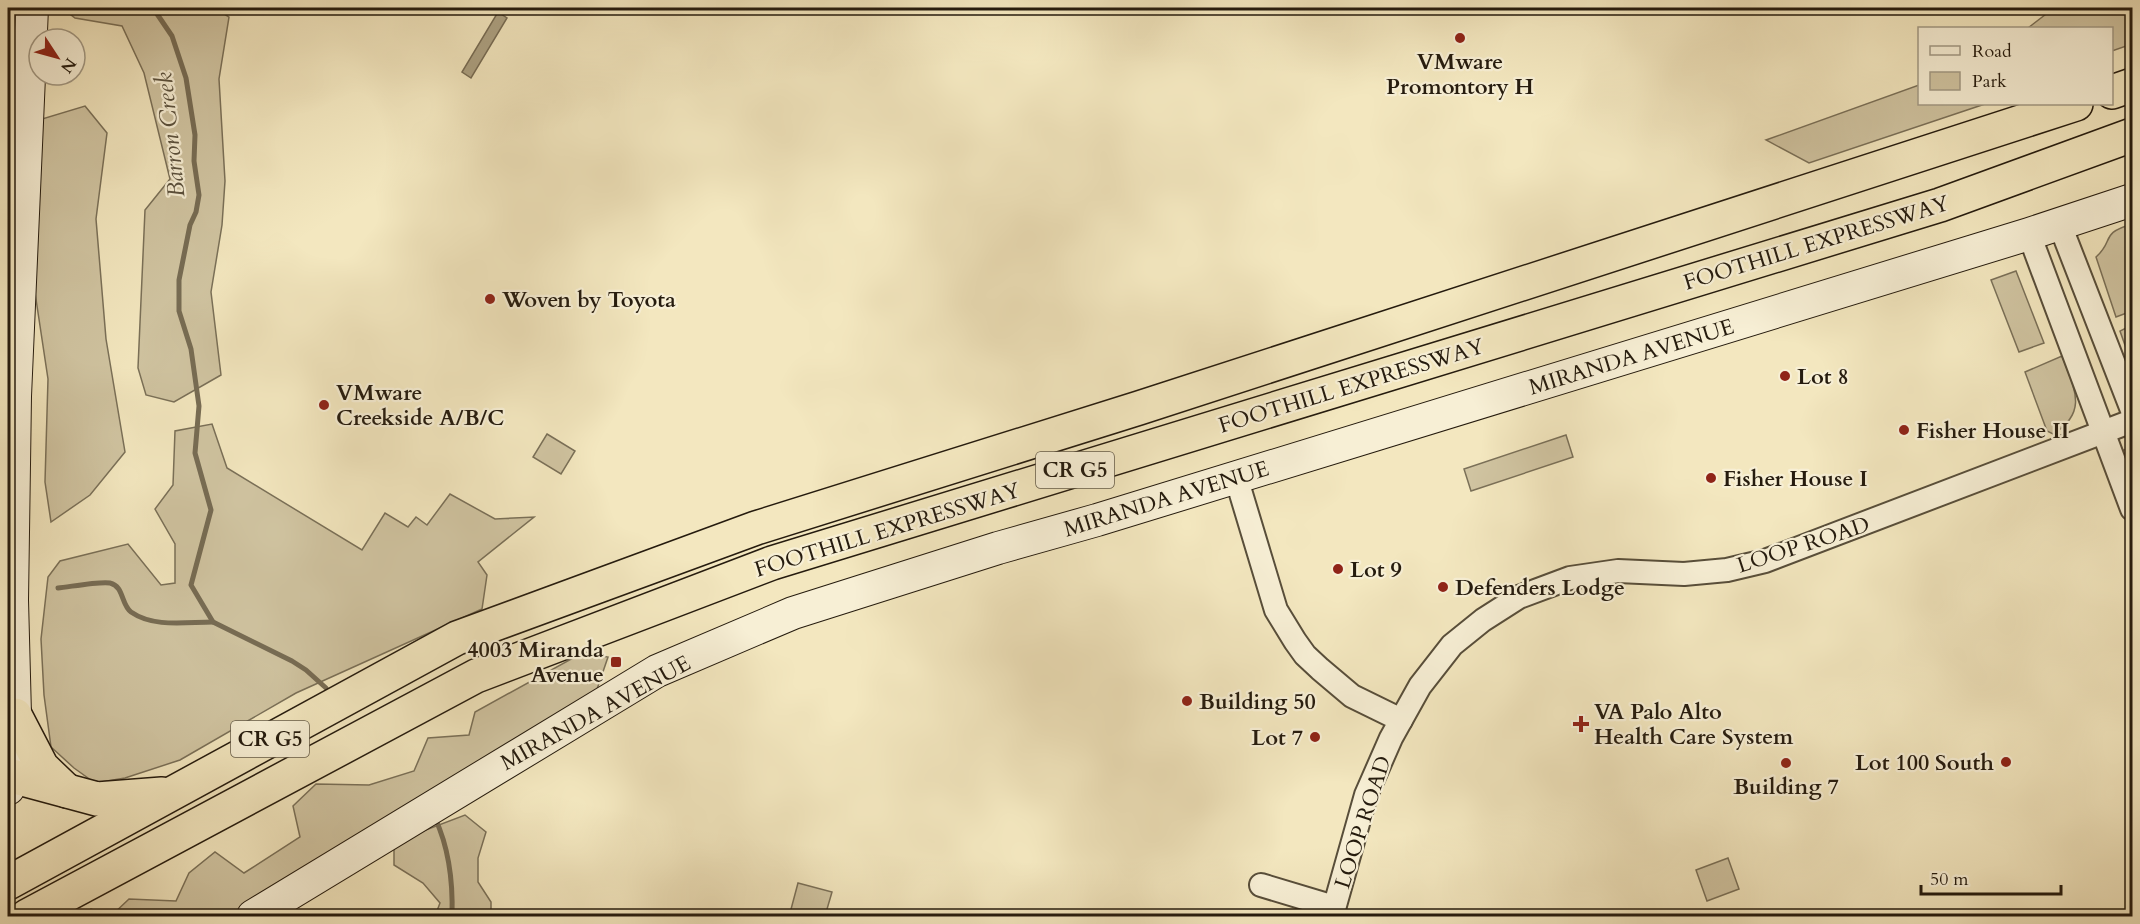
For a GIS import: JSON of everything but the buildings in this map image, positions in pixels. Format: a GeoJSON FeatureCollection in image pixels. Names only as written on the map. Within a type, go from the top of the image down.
{"type":"FeatureCollection","features":[{"type":"Feature","properties":{"kind":"highway"},"geometry":{"type":"LineString","coordinates":[[2113,92],[2133,85]]}},
{"type":"Feature","properties":{"kind":"highway","name":"FOOTHILL EXPRESSWAY"},"geometry":{"type":"LineString","coordinates":[[8,883],[457,638],[756,528],[1138,408],[2073,105]]}},
{"type":"Feature","properties":{"kind":"highway","name":"FOOTHILL EXPRESSWAY"},"geometry":{"type":"LineString","coordinates":[[27,916],[51,909],[175,836],[476,676],[772,563],[1940,205],[2133,135]]}},
{"type":"Feature","properties":{"kind":"highway"},"geometry":{"type":"LineString","coordinates":[[15,715],[42,767],[68,792]]}},
{"type":"Feature","properties":{"kind":"highway"},"geometry":{"type":"LineString","coordinates":[[8,780],[97,799],[170,794]]}},
{"type":"Feature","properties":{"kind":"street"},"geometry":{"type":"LineString","coordinates":[[8,228],[14,8]]}},
{"type":"Feature","properties":{"kind":"street"},"geometry":{"type":"LineString","coordinates":[[8,780],[15,715],[12,600],[15,396],[32,8]]}},
{"type":"Feature","properties":{"kind":"street","name":"MIRANDA AVENUE"},"geometry":{"type":"LineString","coordinates":[[253,916],[657,671],[793,613],[987,551],[1097,520],[2060,225],[2133,200]]}},
{"type":"Feature","properties":{"kind":"street"},"geometry":{"type":"LineString","coordinates":[[2060,225],[2068,252],[2133,410]]}},
{"type":"Feature","properties":{"kind":"street"},"geometry":{"type":"LineString","coordinates":[[2029,234],[2133,509]]}},
{"type":"Feature","properties":{"kind":"street","name":"LOOP ROAD"},"geometry":{"type":"LineString","coordinates":[[1333,912],[1366,795],[1419,686],[1452,645],[1483,620],[1519,597],[1570,578],[1618,571],[1684,574],[1727,570],[1765,561],[2133,421]]}},
{"type":"Feature","properties":{"kind":"street"},"geometry":{"type":"LineString","coordinates":[[1236,477],[1276,610],[1295,641],[1312,662],[1352,696],[1401,720]]}},
{"type":"Feature","properties":{"kind":"street"},"geometry":{"type":"LineString","coordinates":[[1261,885],[1333,912]]}},
{"type":"Feature","properties":{"kind":"green space"},"geometry":{"type":"Polygon","coordinates":[[[62,8],[215,8],[229,17],[219,79],[225,181],[222,225],[211,292],[221,375],[174,402],[146,395],[138,368],[145,210],[170,179],[144,73],[122,26],[75,18],[62,8]]]}},
{"type":"Feature","properties":{"kind":"green space"},"geometry":{"type":"Polygon","coordinates":[[[2054,8],[2132,8],[2132,44],[2113,51],[2113,27],[2029,27],[2054,8]]]}},
{"type":"Feature","properties":{"kind":"green space"},"geometry":{"type":"Polygon","coordinates":[[[1918,85],[1918,105],[1982,105],[1809,163],[1766,140],[1918,85]]]}},
{"type":"Feature","properties":{"kind":"green space"},"geometry":{"type":"Polygon","coordinates":[[[85,106],[107,133],[96,219],[106,339],[125,452],[90,495],[51,522],[45,482],[48,379],[31,266],[32,122],[85,106]]]}},
{"type":"Feature","properties":{"kind":"green space"},"geometry":{"type":"Polygon","coordinates":[[[2132,224],[2132,311],[2116,317],[2096,257],[2111,234],[2132,224]]]}},
{"type":"Feature","properties":{"kind":"green space"},"geometry":{"type":"Polygon","coordinates":[[[2016,271],[2044,343],[2019,352],[1991,280],[2016,271]]]}},
{"type":"Feature","properties":{"kind":"green space"},"geometry":{"type":"Polygon","coordinates":[[[2132,325],[2132,365],[2120,331],[2132,325]]]}},
{"type":"Feature","properties":{"kind":"green space"},"geometry":{"type":"Polygon","coordinates":[[[2062,356],[2074,389],[2075,408],[2064,426],[2053,434],[2047,431],[2025,372],[2062,356]]]}},
{"type":"Feature","properties":{"kind":"green space"},"geometry":{"type":"Polygon","coordinates":[[[212,424],[227,468],[362,550],[385,513],[408,527],[416,517],[427,525],[450,494],[495,519],[534,517],[478,562],[487,575],[482,609],[296,693],[180,760],[125,778],[95,783],[51,747],[44,695],[41,639],[48,577],[60,561],[128,544],[161,585],[175,583],[175,544],[155,509],[173,485],[175,431],[212,424]]]}},
{"type":"Feature","properties":{"kind":"green space"},"geometry":{"type":"Polygon","coordinates":[[[547,434],[575,451],[561,474],[533,457],[547,434]]]}},
{"type":"Feature","properties":{"kind":"green space"},"geometry":{"type":"Polygon","coordinates":[[[1566,435],[1573,457],[1471,491],[1464,469],[1566,435]]]}},
{"type":"Feature","properties":{"kind":"green space"},"geometry":{"type":"Polygon","coordinates":[[[2132,447],[2132,480],[2121,451],[2132,447]]]}},
{"type":"Feature","properties":{"kind":"green space"},"geometry":{"type":"Polygon","coordinates":[[[582,653],[608,657],[595,695],[236,916],[111,916],[129,899],[176,901],[189,873],[215,852],[244,873],[300,837],[293,806],[316,784],[369,785],[414,771],[428,738],[469,735],[475,712],[582,653]]]}},
{"type":"Feature","properties":{"kind":"green space"},"geometry":{"type":"Polygon","coordinates":[[[465,815],[486,832],[478,858],[478,882],[491,902],[491,916],[435,916],[440,903],[423,883],[394,865],[394,842],[465,815]]]}},
{"type":"Feature","properties":{"kind":"green space"},"geometry":{"type":"Polygon","coordinates":[[[1728,858],[1739,889],[1707,901],[1696,870],[1728,858]]]}},
{"type":"Feature","properties":{"kind":"green space"},"geometry":{"type":"Polygon","coordinates":[[[798,883],[832,892],[825,916],[802,916],[790,913],[798,883]]]}},
{"type":"Feature","properties":{"kind":"green space"},"geometry":{"type":"Polygon","coordinates":[[[91,909],[111,916],[80,916],[91,909]]]}},
{"type":"Feature","properties":{"kind":"shaded area"},"geometry":{"type":"Polygon","coordinates":[[[498,12],[507,18],[471,78],[462,72],[498,12]]]}},
{"type":"Feature","properties":{"kind":"waterway","name":"Barron Creek"},"geometry":{"type":"LineString","coordinates":[[153,8],[172,36],[186,78],[195,135],[194,161],[199,195],[196,212],[190,225],[179,280],[179,311],[191,349],[199,406],[195,453],[211,510],[191,585],[213,622],[292,661],[326,688]]}},
{"type":"Feature","properties":{"kind":"waterway"},"geometry":{"type":"LineString","coordinates":[[58,588],[110,583],[118,588],[128,609],[140,617],[170,623],[213,622]]}},
{"type":"Feature","properties":{"kind":"waterway","name":"Barron Creek"},"geometry":{"type":"LineString","coordinates":[[435,818],[444,841],[449,866],[452,916]]}},
{"type":"Feature","properties":{"kind":"place","name":"VMware Promontory H"},"geometry":{"type":"Point","coordinates":[1460,38]}},
{"type":"Feature","properties":{"kind":"place","name":"Woven by Toyota"},"geometry":{"type":"Point","coordinates":[490,299]}},
{"type":"Feature","properties":{"kind":"place","name":"Lot 8"},"geometry":{"type":"Point","coordinates":[1785,376]}},
{"type":"Feature","properties":{"kind":"place","name":"VMware Creekside A/B/C"},"geometry":{"type":"Point","coordinates":[324,405]}},
{"type":"Feature","properties":{"kind":"place","name":"Fisher House II"},"geometry":{"type":"Point","coordinates":[1904,430]}},
{"type":"Feature","properties":{"kind":"place","name":"Fisher House I"},"geometry":{"type":"Point","coordinates":[1711,478]}},
{"type":"Feature","properties":{"kind":"place","name":"Lot 9"},"geometry":{"type":"Point","coordinates":[1338,569]}},
{"type":"Feature","properties":{"kind":"place","name":"Defenders Lodge"},"geometry":{"type":"Point","coordinates":[1443,587]}},
{"type":"Feature","properties":{"kind":"place","name":"4003 Miranda Avenue"},"geometry":{"type":"Point","coordinates":[616,662]}},
{"type":"Feature","properties":{"kind":"place","name":"Building 50"},"geometry":{"type":"Point","coordinates":[1187,701]}},
{"type":"Feature","properties":{"kind":"place","name":"VA Palo Alto Health Care System"},"geometry":{"type":"Point","coordinates":[1581,724]}},
{"type":"Feature","properties":{"kind":"place","name":"Lot 7"},"geometry":{"type":"Point","coordinates":[1315,737]}},
{"type":"Feature","properties":{"kind":"place","name":"Lot 100 South"},"geometry":{"type":"Point","coordinates":[2006,762]}},
{"type":"Feature","properties":{"kind":"place","name":"Building 7"},"geometry":{"type":"Point","coordinates":[1786,763]}}]}
